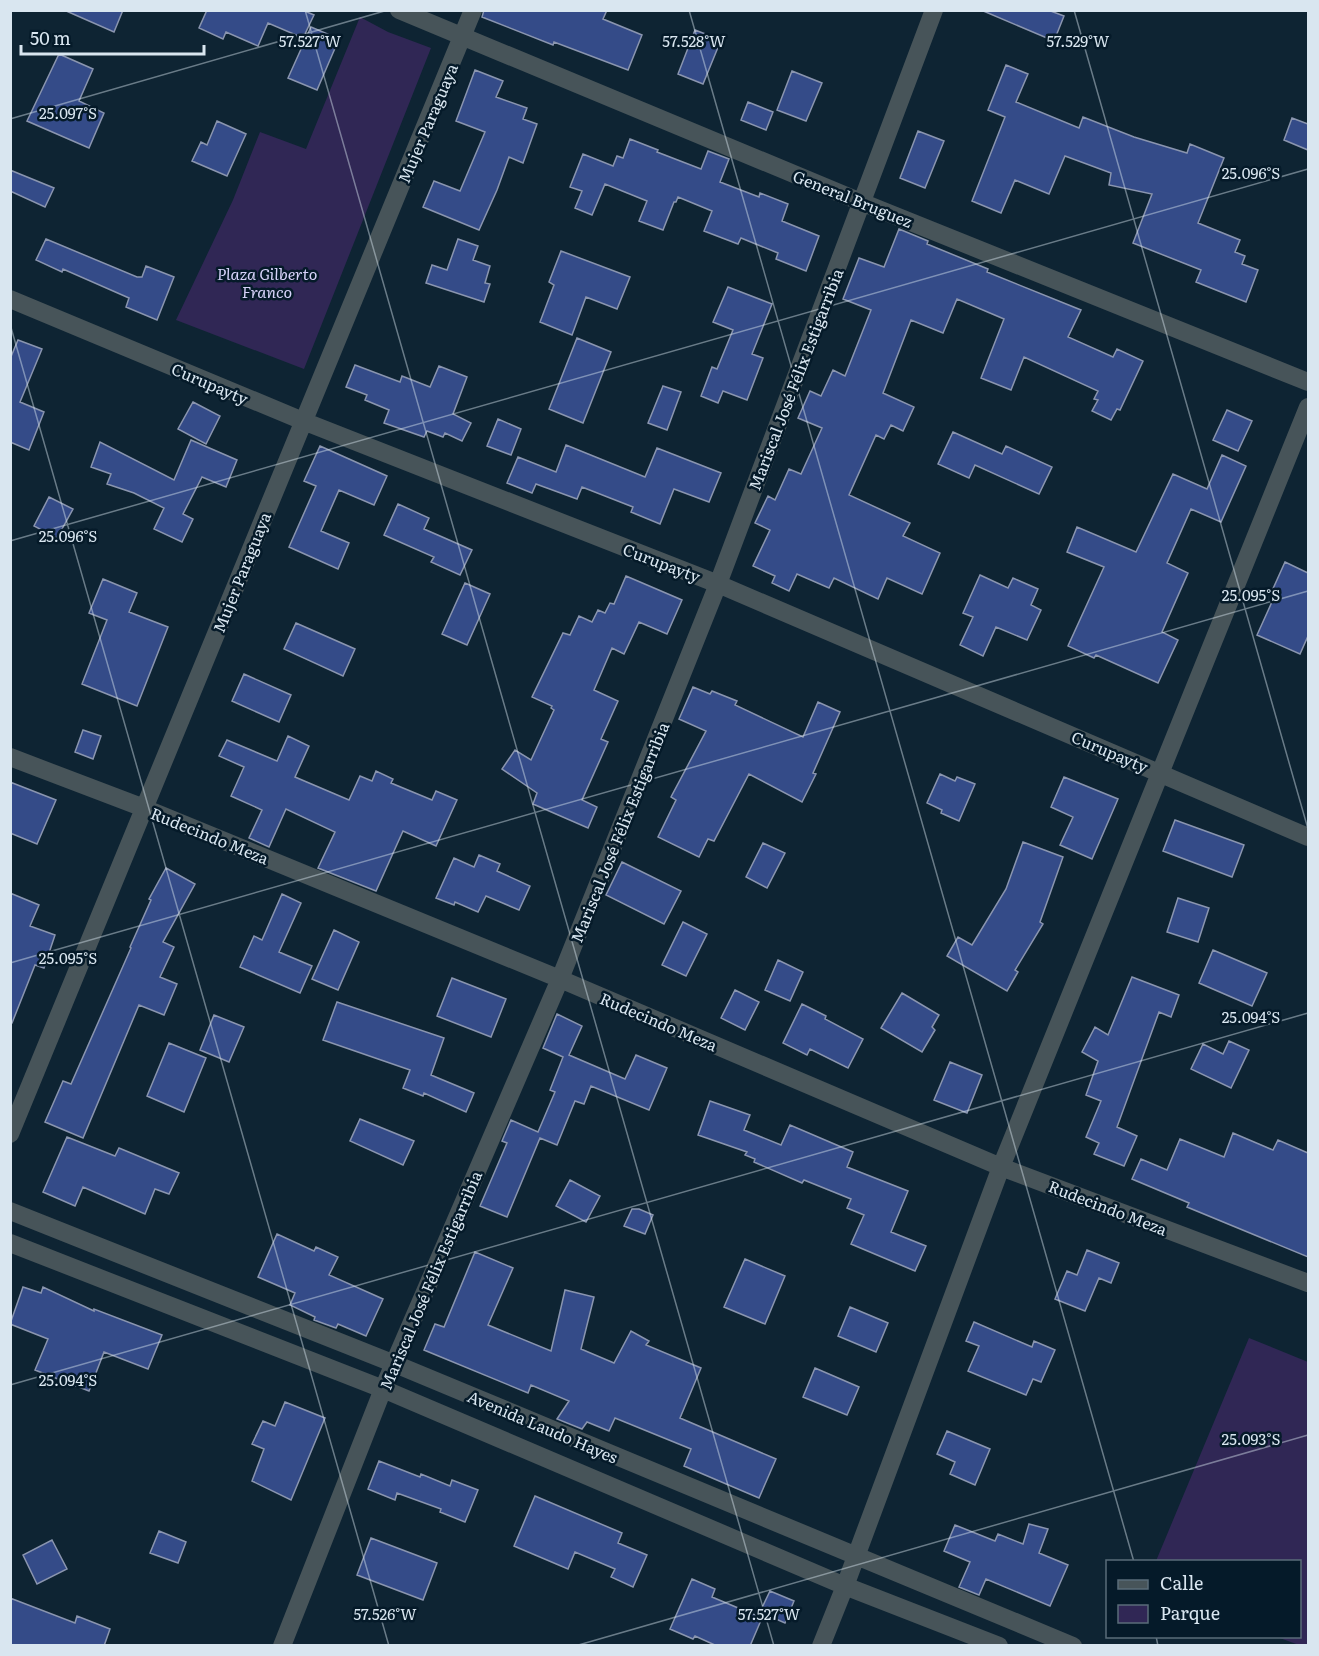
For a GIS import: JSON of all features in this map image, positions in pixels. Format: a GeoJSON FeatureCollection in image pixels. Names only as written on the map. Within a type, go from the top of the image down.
{"type":"FeatureCollection","features":[{"type":"Feature","properties":{"kind":"street","name":"General Bruguez"},"geometry":{"type":"LineString","coordinates":[[399,10],[861,202],[1308,382]]}},
{"type":"Feature","properties":{"kind":"street","name":"Mujer Paraguaya"},"geometry":{"type":"LineString","coordinates":[[10,1134],[473,10]]}},
{"type":"Feature","properties":{"kind":"street","name":"Mariscal José Félix Estigarribia"},"geometry":{"type":"LineString","coordinates":[[282,1646],[382,1389],[395,1364],[560,979],[718,585],[934,10]]}},
{"type":"Feature","properties":{"kind":"street","name":"Curupayty"},"geometry":{"type":"LineString","coordinates":[[10,300],[303,421],[718,585],[1161,772],[1308,837]]}},
{"type":"Feature","properties":{"kind":"street"},"geometry":{"type":"LineString","coordinates":[[821,1646],[1001,1167],[1308,407]]}},
{"type":"Feature","properties":{"kind":"street","name":"Rudecindo Meza"},"geometry":{"type":"LineString","coordinates":[[10,757],[144,808],[560,979],[1001,1167],[1308,1283]]}},
{"type":"Feature","properties":{"kind":"street","name":"Avenida Laudo Hayes"},"geometry":{"type":"LineString","coordinates":[[10,1211],[395,1364],[1073,1646]]}},
{"type":"Feature","properties":{"kind":"street","name":"Avenida Laudo Hayes"},"geometry":{"type":"LineString","coordinates":[[10,1243],[382,1389],[845,1586],[999,1646]]}},
{"type":"Feature","properties":{"kind":"green space","name":"Plaza Gilberto Franco"},"geometry":{"type":"Polygon","coordinates":[[[360,17],[388,32],[431,48],[304,369],[176,320],[233,200],[260,132],[306,149],[360,17]]]}},
{"type":"Feature","properties":{"kind":"green space"},"geometry":{"type":"Polygon","coordinates":[[[1249,1338],[1308,1362],[1308,1645],[1299,1645],[1280,1638],[1301,1638],[1301,1560],[1156,1560],[1249,1338]]]}},
{"type":"Feature","properties":{"kind":"building"},"geometry":{"type":"Polygon","coordinates":[[[64,10],[123,10],[114,32],[64,10]]]}},
{"type":"Feature","properties":{"kind":"building"},"geometry":{"type":"Polygon","coordinates":[[[207,10],[302,10],[314,15],[303,38],[268,23],[258,46],[226,32],[223,39],[199,28],[207,10]]]}},
{"type":"Feature","properties":{"kind":"building"},"geometry":{"type":"Polygon","coordinates":[[[484,10],[607,10],[603,19],[642,35],[628,70],[554,42],[553,45],[482,17],[484,10]]]}},
{"type":"Feature","properties":{"kind":"building"},"geometry":{"type":"Polygon","coordinates":[[[981,10],[1048,10],[1064,16],[1054,41],[981,10]]]}},
{"type":"Feature","properties":{"kind":"building"},"geometry":{"type":"Polygon","coordinates":[[[311,27],[339,39],[317,90],[288,78],[311,27]]]}},
{"type":"Feature","properties":{"kind":"building"},"geometry":{"type":"Polygon","coordinates":[[[695,30],[721,40],[703,84],[678,74],[695,30]]]}},
{"type":"Feature","properties":{"kind":"building"},"geometry":{"type":"Polygon","coordinates":[[[59,54],[93,69],[79,101],[104,113],[89,148],[27,121],[59,54]]]}},
{"type":"Feature","properties":{"kind":"building"},"geometry":{"type":"Polygon","coordinates":[[[1006,65],[1028,74],[1016,102],[1079,128],[1083,117],[1134,137],[1187,153],[1190,144],[1224,158],[1198,223],[1240,240],[1235,252],[1245,256],[1242,264],[1258,270],[1246,302],[1196,282],[1201,270],[1133,243],[1152,194],[1109,185],[1111,173],[1065,156],[1049,194],[1015,180],[1001,213],[972,201],[1005,117],[988,110],[1006,65]]]}},
{"type":"Feature","properties":{"kind":"building"},"geometry":{"type":"Polygon","coordinates":[[[475,70],[503,81],[496,97],[527,108],[523,119],[537,124],[523,163],[509,157],[479,230],[423,207],[434,181],[460,191],[485,132],[456,121],[475,70]]]}},
{"type":"Feature","properties":{"kind":"building"},"geometry":{"type":"Polygon","coordinates":[[[792,71],[822,83],[806,121],[777,110],[792,71]]]}},
{"type":"Feature","properties":{"kind":"building"},"geometry":{"type":"Polygon","coordinates":[[[748,102],[773,112],[766,130],[741,120],[748,102]]]}},
{"type":"Feature","properties":{"kind":"building"},"geometry":{"type":"Polygon","coordinates":[[[1292,118],[1308,124],[1308,150],[1284,140],[1292,118]]]}},
{"type":"Feature","properties":{"kind":"building"},"geometry":{"type":"Polygon","coordinates":[[[217,121],[246,134],[227,176],[192,161],[201,142],[207,145],[217,121]]]}},
{"type":"Feature","properties":{"kind":"building"},"geometry":{"type":"Polygon","coordinates":[[[918,131],[944,141],[925,188],[900,178],[918,131]]]}},
{"type":"Feature","properties":{"kind":"building"},"geometry":{"type":"Polygon","coordinates":[[[630,139],[701,169],[708,151],[729,159],[720,182],[759,197],[760,193],[788,204],[782,221],[819,236],[806,271],[776,259],[778,253],[741,238],[738,244],[704,231],[712,211],[678,197],[663,230],[639,221],[647,201],[605,184],[592,215],[575,208],[582,191],[570,187],[583,154],[613,166],[617,156],[623,158],[630,139]]]}},
{"type":"Feature","properties":{"kind":"building"},"geometry":{"type":"Polygon","coordinates":[[[10,170],[54,188],[45,207],[10,191],[10,170]]]}},
{"type":"Feature","properties":{"kind":"building"},"geometry":{"type":"Polygon","coordinates":[[[899,229],[928,241],[927,244],[988,269],[987,272],[1081,310],[1068,337],[1113,357],[1117,349],[1143,361],[1120,410],[1117,409],[1111,420],[1092,411],[1098,400],[1094,399],[1098,391],[1024,357],[1011,390],[981,378],[1004,319],[957,299],[943,333],[911,320],[883,393],[914,407],[903,431],[891,425],[884,439],[876,435],[849,495],[910,523],[903,536],[940,553],[922,594],[887,578],[878,599],[834,578],[829,588],[797,574],[789,591],[772,583],[775,576],[753,566],[770,530],[755,523],[768,496],[775,500],[789,469],[801,474],[822,428],[798,418],[810,391],[821,396],[833,370],[845,376],[871,310],[843,299],[859,258],[884,267],[899,229]]]}},
{"type":"Feature","properties":{"kind":"building"},"geometry":{"type":"Polygon","coordinates":[[[46,239],[137,277],[142,277],[146,266],[174,277],[157,320],[126,307],[129,298],[63,269],[62,272],[36,260],[46,239]]]}},
{"type":"Feature","properties":{"kind":"building"},"geometry":{"type":"Polygon","coordinates":[[[458,239],[478,246],[473,260],[490,266],[485,283],[490,284],[484,302],[426,283],[432,265],[447,270],[458,239]]]}},
{"type":"Feature","properties":{"kind":"building"},"geometry":{"type":"Polygon","coordinates":[[[561,251],[630,277],[617,309],[586,297],[572,335],[540,322],[554,285],[549,282],[561,251]]]}},
{"type":"Feature","properties":{"kind":"building"},"geometry":{"type":"Polygon","coordinates":[[[728,287],[772,304],[752,354],[763,358],[747,400],[723,391],[718,403],[701,396],[712,367],[717,369],[733,330],[713,322],[728,287]]]}},
{"type":"Feature","properties":{"kind":"building"},"geometry":{"type":"Polygon","coordinates":[[[577,338],[611,352],[583,423],[549,409],[577,338]]]}},
{"type":"Feature","properties":{"kind":"building"},"geometry":{"type":"Polygon","coordinates":[[[18,340],[42,349],[20,402],[44,412],[29,450],[10,442],[10,359],[18,340]]]}},
{"type":"Feature","properties":{"kind":"building"},"geometry":{"type":"Polygon","coordinates":[[[355,365],[400,382],[402,376],[430,387],[439,366],[467,377],[453,414],[471,423],[462,441],[445,433],[443,437],[427,431],[424,437],[384,423],[389,410],[365,400],[367,395],[346,387],[355,365]]]}},
{"type":"Feature","properties":{"kind":"building"},"geometry":{"type":"Polygon","coordinates":[[[663,386],[681,392],[667,430],[648,423],[663,386]]]}},
{"type":"Feature","properties":{"kind":"building"},"geometry":{"type":"Polygon","coordinates":[[[193,402],[220,416],[206,444],[178,429],[193,402]]]}},
{"type":"Feature","properties":{"kind":"building"},"geometry":{"type":"Polygon","coordinates":[[[1227,410],[1252,421],[1238,451],[1213,440],[1227,410]]]}},
{"type":"Feature","properties":{"kind":"building"},"geometry":{"type":"Polygon","coordinates":[[[498,419],[521,429],[511,455],[487,446],[498,419]]]}},
{"type":"Feature","properties":{"kind":"building"},"geometry":{"type":"Polygon","coordinates":[[[953,432],[1002,454],[1006,446],[1052,467],[1039,494],[975,465],[969,478],[938,464],[953,432]]]}},
{"type":"Feature","properties":{"kind":"building"},"geometry":{"type":"Polygon","coordinates":[[[191,440],[237,460],[226,487],[202,477],[183,514],[193,519],[182,542],[154,529],[164,508],[134,493],[107,484],[111,474],[91,467],[100,442],[174,480],[191,440]]]}},
{"type":"Feature","properties":{"kind":"building"},"geometry":{"type":"Polygon","coordinates":[[[566,445],[645,477],[657,448],[721,473],[709,502],[674,489],[660,524],[631,512],[633,507],[582,487],[577,499],[536,484],[532,493],[507,483],[518,457],[556,472],[566,445]]]}},
{"type":"Feature","properties":{"kind":"building"},"geometry":{"type":"Polygon","coordinates":[[[320,446],[387,476],[374,505],[339,490],[321,531],[349,543],[338,569],[289,547],[316,486],[304,481],[320,446]]]}},
{"type":"Feature","properties":{"kind":"building"},"geometry":{"type":"Polygon","coordinates":[[[1222,455],[1246,466],[1221,522],[1191,509],[1167,563],[1188,573],[1162,632],[1178,640],[1158,683],[1096,655],[1094,658],[1068,646],[1104,567],[1067,552],[1077,527],[1136,552],[1173,474],[1207,489],[1222,455]]]}},
{"type":"Feature","properties":{"kind":"building"},"geometry":{"type":"Polygon","coordinates":[[[49,497],[73,509],[57,538],[34,526],[49,497]]]}},
{"type":"Feature","properties":{"kind":"building"},"geometry":{"type":"Polygon","coordinates":[[[398,504],[429,518],[424,529],[472,550],[460,575],[431,562],[434,557],[384,535],[398,504]]]}},
{"type":"Feature","properties":{"kind":"building"},"geometry":{"type":"Polygon","coordinates":[[[1285,562],[1308,573],[1308,636],[1300,654],[1257,635],[1276,593],[1272,591],[1285,562]]]}},
{"type":"Feature","properties":{"kind":"building"},"geometry":{"type":"Polygon","coordinates":[[[980,575],[1008,588],[1013,578],[1038,589],[1031,605],[1041,610],[1027,640],[996,627],[983,656],[960,645],[973,617],[963,613],[980,575]]]}},
{"type":"Feature","properties":{"kind":"building"},"geometry":{"type":"Polygon","coordinates":[[[626,576],[682,600],[667,634],[639,622],[624,654],[612,648],[594,690],[618,701],[601,739],[608,742],[582,800],[597,807],[588,828],[533,804],[537,793],[502,769],[515,750],[531,760],[554,710],[552,706],[532,697],[563,633],[570,635],[579,616],[592,622],[598,610],[605,613],[610,603],[614,604],[626,576]]]}},
{"type":"Feature","properties":{"kind":"building"},"geometry":{"type":"Polygon","coordinates":[[[103,579],[137,593],[129,612],[168,627],[137,706],[82,684],[107,620],[89,613],[103,579]]]}},
{"type":"Feature","properties":{"kind":"building"},"geometry":{"type":"Polygon","coordinates":[[[465,583],[490,594],[467,645],[442,634],[465,583]]]}},
{"type":"Feature","properties":{"kind":"building"},"geometry":{"type":"Polygon","coordinates":[[[296,623],[355,649],[343,676],[284,649],[296,623]]]}},
{"type":"Feature","properties":{"kind":"building"},"geometry":{"type":"Polygon","coordinates":[[[244,674],[291,695],[279,722],[232,701],[244,674]]]}},
{"type":"Feature","properties":{"kind":"building"},"geometry":{"type":"Polygon","coordinates":[[[693,687],[710,694],[712,691],[737,701],[735,705],[803,737],[818,702],[840,712],[813,773],[816,774],[802,802],[749,774],[714,841],[708,839],[699,857],[658,837],[676,800],[671,797],[706,731],[679,719],[693,687]]]}},
{"type":"Feature","properties":{"kind":"building"},"geometry":{"type":"Polygon","coordinates":[[[83,730],[101,736],[93,759],[75,752],[83,730]]]}},
{"type":"Feature","properties":{"kind":"building"},"geometry":{"type":"Polygon","coordinates":[[[288,736],[309,746],[295,777],[349,800],[360,776],[372,781],[376,771],[393,779],[391,783],[432,800],[436,791],[457,800],[436,846],[403,831],[376,891],[318,868],[335,832],[286,809],[269,847],[249,838],[262,810],[231,796],[244,767],[219,756],[227,740],[277,761],[288,736]]]}},
{"type":"Feature","properties":{"kind":"building"},"geometry":{"type":"Polygon","coordinates":[[[940,774],[955,781],[957,777],[975,784],[959,821],[941,813],[942,810],[927,803],[940,774]]]}},
{"type":"Feature","properties":{"kind":"building"},"geometry":{"type":"Polygon","coordinates":[[[1064,777],[1118,799],[1092,859],[1060,845],[1073,817],[1051,807],[1064,777]]]}},
{"type":"Feature","properties":{"kind":"building"},"geometry":{"type":"Polygon","coordinates":[[[10,782],[56,800],[37,844],[10,833],[10,782]]]}},
{"type":"Feature","properties":{"kind":"building"},"geometry":{"type":"Polygon","coordinates":[[[1175,820],[1244,845],[1232,877],[1163,851],[1175,820]]]}},
{"type":"Feature","properties":{"kind":"building"},"geometry":{"type":"Polygon","coordinates":[[[1023,842],[1063,857],[1040,922],[1043,924],[1015,970],[1018,972],[1007,991],[947,956],[958,937],[972,945],[1006,889],[1023,842]]]}},
{"type":"Feature","properties":{"kind":"building"},"geometry":{"type":"Polygon","coordinates":[[[763,843],[785,853],[767,888],[746,877],[763,843]]]}},
{"type":"Feature","properties":{"kind":"building"},"geometry":{"type":"Polygon","coordinates":[[[479,855],[500,864],[497,871],[530,886],[519,910],[486,896],[478,912],[455,902],[454,905],[436,898],[454,858],[474,867],[479,855]]]}},
{"type":"Feature","properties":{"kind":"building"},"geometry":{"type":"Polygon","coordinates":[[[622,862],[681,891],[664,924],[606,895],[622,862]]]}},
{"type":"Feature","properties":{"kind":"building"},"geometry":{"type":"Polygon","coordinates":[[[166,868],[195,884],[163,942],[174,947],[160,977],[177,984],[164,1015],[139,1005],[83,1138],[45,1122],[63,1081],[71,1084],[131,948],[151,900],[149,899],[166,868]]]}},
{"type":"Feature","properties":{"kind":"building"},"geometry":{"type":"Polygon","coordinates":[[[10,893],[39,905],[30,926],[55,935],[44,968],[35,965],[12,1023],[10,1023],[10,893]]]}},
{"type":"Feature","properties":{"kind":"building"},"geometry":{"type":"Polygon","coordinates":[[[282,894],[301,903],[279,952],[312,966],[300,993],[240,967],[254,936],[262,940],[282,894]]]}},
{"type":"Feature","properties":{"kind":"building"},"geometry":{"type":"Polygon","coordinates":[[[1178,898],[1209,908],[1198,942],[1167,932],[1178,898]]]}},
{"type":"Feature","properties":{"kind":"building"},"geometry":{"type":"Polygon","coordinates":[[[683,922],[707,934],[686,976],[662,965],[683,922]]]}},
{"type":"Feature","properties":{"kind":"building"},"geometry":{"type":"Polygon","coordinates":[[[334,930],[359,942],[338,990],[312,979],[334,930]]]}},
{"type":"Feature","properties":{"kind":"building"},"geometry":{"type":"Polygon","coordinates":[[[1213,950],[1267,973],[1252,1006],[1199,983],[1213,950]]]}},
{"type":"Feature","properties":{"kind":"building"},"geometry":{"type":"Polygon","coordinates":[[[778,960],[803,972],[790,1001],[765,990],[778,960]]]}},
{"type":"Feature","properties":{"kind":"building"},"geometry":{"type":"Polygon","coordinates":[[[1132,977],[1179,995],[1171,1017],[1159,1012],[1117,1127],[1137,1136],[1124,1166],[1094,1154],[1099,1143],[1086,1137],[1101,1101],[1086,1095],[1098,1061],[1082,1052],[1095,1027],[1108,1035],[1132,977]]]}},
{"type":"Feature","properties":{"kind":"building"},"geometry":{"type":"Polygon","coordinates":[[[452,978],[506,999],[491,1037],[437,1016],[452,978]]]}},
{"type":"Feature","properties":{"kind":"building"},"geometry":{"type":"Polygon","coordinates":[[[735,990],[759,1002],[745,1030],[721,1018],[735,990]]]}},
{"type":"Feature","properties":{"kind":"building"},"geometry":{"type":"Polygon","coordinates":[[[902,993],[939,1015],[932,1027],[935,1030],[922,1052],[881,1028],[902,993]]]}},
{"type":"Feature","properties":{"kind":"building"},"geometry":{"type":"Polygon","coordinates":[[[337,1002],[444,1038],[431,1075],[474,1093],[466,1112],[424,1093],[423,1096],[403,1088],[410,1070],[323,1040],[337,1002]]]}},
{"type":"Feature","properties":{"kind":"building"},"geometry":{"type":"Polygon","coordinates":[[[802,1004],[863,1039],[848,1068],[810,1049],[807,1055],[783,1043],[802,1004]]]}},
{"type":"Feature","properties":{"kind":"building"},"geometry":{"type":"Polygon","coordinates":[[[557,1014],[582,1026],[569,1055],[625,1079],[636,1055],[667,1068],[649,1110],[591,1086],[584,1104],[575,1101],[557,1145],[540,1138],[507,1217],[480,1206],[507,1143],[502,1141],[511,1120],[538,1132],[555,1092],[550,1090],[563,1057],[543,1048],[557,1014]]]}},
{"type":"Feature","properties":{"kind":"building"},"geometry":{"type":"Polygon","coordinates":[[[214,1015],[244,1027],[229,1062],[200,1050],[214,1015]]]}},
{"type":"Feature","properties":{"kind":"building"},"geometry":{"type":"Polygon","coordinates":[[[1229,1041],[1249,1050],[1231,1088],[1191,1069],[1203,1044],[1223,1054],[1229,1041]]]}},
{"type":"Feature","properties":{"kind":"building"},"geometry":{"type":"Polygon","coordinates":[[[169,1043],[206,1058],[184,1112],[147,1096],[169,1043]]]}},
{"type":"Feature","properties":{"kind":"building"},"geometry":{"type":"Polygon","coordinates":[[[950,1062],[982,1075],[967,1113],[934,1100],[950,1062]]]}},
{"type":"Feature","properties":{"kind":"building"},"geometry":{"type":"Polygon","coordinates":[[[710,1101],[750,1115],[744,1130],[781,1145],[790,1125],[853,1152],[847,1167],[908,1191],[891,1232],[926,1246],[915,1271],[851,1244],[864,1215],[847,1208],[851,1199],[804,1180],[802,1183],[754,1162],[755,1159],[745,1155],[747,1152],[698,1135],[710,1101]]]}},
{"type":"Feature","properties":{"kind":"building"},"geometry":{"type":"Polygon","coordinates":[[[360,1119],[414,1141],[403,1165],[350,1141],[360,1119]]]}},
{"type":"Feature","properties":{"kind":"building"},"geometry":{"type":"Polygon","coordinates":[[[1233,1133],[1273,1150],[1278,1140],[1308,1153],[1308,1257],[1187,1207],[1189,1203],[1132,1179],[1141,1159],[1167,1170],[1180,1139],[1224,1157],[1233,1133]]]}},
{"type":"Feature","properties":{"kind":"building"},"geometry":{"type":"Polygon","coordinates":[[[67,1137],[115,1156],[119,1148],[179,1173],[169,1194],[155,1189],[145,1214],[83,1187],[75,1206],[43,1192],[67,1137]]]}},
{"type":"Feature","properties":{"kind":"building"},"geometry":{"type":"Polygon","coordinates":[[[570,1180],[600,1196],[586,1222],[556,1206],[570,1180]]]}},
{"type":"Feature","properties":{"kind":"building"},"geometry":{"type":"Polygon","coordinates":[[[632,1209],[639,1209],[653,1215],[645,1234],[624,1226],[632,1209]]]}},
{"type":"Feature","properties":{"kind":"building"},"geometry":{"type":"Polygon","coordinates":[[[277,1234],[314,1251],[316,1247],[338,1257],[329,1275],[383,1299],[366,1336],[338,1324],[336,1328],[314,1320],[315,1317],[290,1305],[295,1293],[258,1277],[277,1234]]]}},
{"type":"Feature","properties":{"kind":"building"},"geometry":{"type":"Polygon","coordinates":[[[1087,1250],[1119,1263],[1111,1283],[1099,1278],[1085,1311],[1055,1299],[1067,1271],[1077,1275],[1087,1250]]]}},
{"type":"Feature","properties":{"kind":"building"},"geometry":{"type":"Polygon","coordinates":[[[475,1252],[513,1268],[488,1325],[551,1351],[565,1290],[594,1297],[581,1349],[614,1363],[631,1331],[649,1341],[646,1345],[701,1368],[680,1418],[776,1459],[759,1498],[684,1466],[691,1449],[615,1418],[609,1431],[587,1422],[582,1429],[557,1419],[569,1401],[531,1385],[528,1393],[424,1350],[435,1324],[444,1327],[475,1252]]]}},
{"type":"Feature","properties":{"kind":"building"},"geometry":{"type":"Polygon","coordinates":[[[745,1259],[785,1276],[765,1324],[724,1307],[745,1259]]]}},
{"type":"Feature","properties":{"kind":"building"},"geometry":{"type":"Polygon","coordinates":[[[23,1287],[41,1293],[43,1287],[94,1311],[94,1309],[162,1335],[148,1369],[104,1352],[89,1391],[35,1370],[48,1339],[10,1324],[23,1287]]]}},
{"type":"Feature","properties":{"kind":"building"},"geometry":{"type":"Polygon","coordinates":[[[850,1307],[888,1323],[876,1352],[838,1336],[850,1307]]]}},
{"type":"Feature","properties":{"kind":"building"},"geometry":{"type":"Polygon","coordinates":[[[974,1322],[1032,1347],[1034,1341],[1055,1350],[1041,1382],[1033,1379],[1026,1395],[968,1371],[979,1346],[966,1341],[974,1322]]]}},
{"type":"Feature","properties":{"kind":"building"},"geometry":{"type":"Polygon","coordinates":[[[815,1368],[859,1387],[847,1415],[803,1397],[815,1368]]]}},
{"type":"Feature","properties":{"kind":"building"},"geometry":{"type":"Polygon","coordinates":[[[285,1402],[325,1418],[291,1500],[252,1481],[264,1449],[252,1444],[263,1421],[275,1426],[285,1402]]]}},
{"type":"Feature","properties":{"kind":"building"},"geometry":{"type":"Polygon","coordinates":[[[947,1431],[990,1449],[975,1485],[950,1474],[955,1462],[937,1454],[947,1431]]]}},
{"type":"Feature","properties":{"kind":"building"},"geometry":{"type":"Polygon","coordinates":[[[379,1461],[450,1486],[452,1480],[478,1490],[465,1522],[440,1512],[441,1509],[397,1493],[395,1500],[368,1489],[379,1461]]]}},
{"type":"Feature","properties":{"kind":"building"},"geometry":{"type":"Polygon","coordinates":[[[535,1496],[622,1533],[618,1543],[647,1555],[633,1587],[611,1577],[615,1569],[575,1552],[568,1569],[514,1546],[535,1496]]]}},
{"type":"Feature","properties":{"kind":"building"},"geometry":{"type":"Polygon","coordinates":[[[1029,1524],[1048,1529],[1039,1553],[1068,1565],[1050,1606],[986,1579],[979,1595],[959,1587],[970,1562],[944,1551],[955,1525],[995,1541],[998,1534],[1023,1544],[1029,1524]]]}},
{"type":"Feature","properties":{"kind":"building"},"geometry":{"type":"Polygon","coordinates":[[[159,1531],[186,1542],[178,1563],[150,1553],[159,1531]]]}},
{"type":"Feature","properties":{"kind":"building"},"geometry":{"type":"Polygon","coordinates":[[[371,1538],[437,1563],[423,1600],[357,1575],[371,1538]]]}},
{"type":"Feature","properties":{"kind":"building"},"geometry":{"type":"Polygon","coordinates":[[[52,1540],[67,1569],[37,1584],[23,1555],[52,1540]]]}},
{"type":"Feature","properties":{"kind":"building"},"geometry":{"type":"Polygon","coordinates":[[[692,1579],[715,1589],[712,1597],[762,1618],[750,1646],[717,1646],[695,1636],[693,1639],[670,1629],[692,1579]]]}},
{"type":"Feature","properties":{"kind":"building"},"geometry":{"type":"Polygon","coordinates":[[[770,1591],[794,1601],[785,1623],[760,1612],[770,1591]]]}},
{"type":"Feature","properties":{"kind":"building"},"geometry":{"type":"Polygon","coordinates":[[[10,1598],[75,1623],[77,1616],[110,1629],[104,1646],[10,1646],[10,1598]]]}}]}
